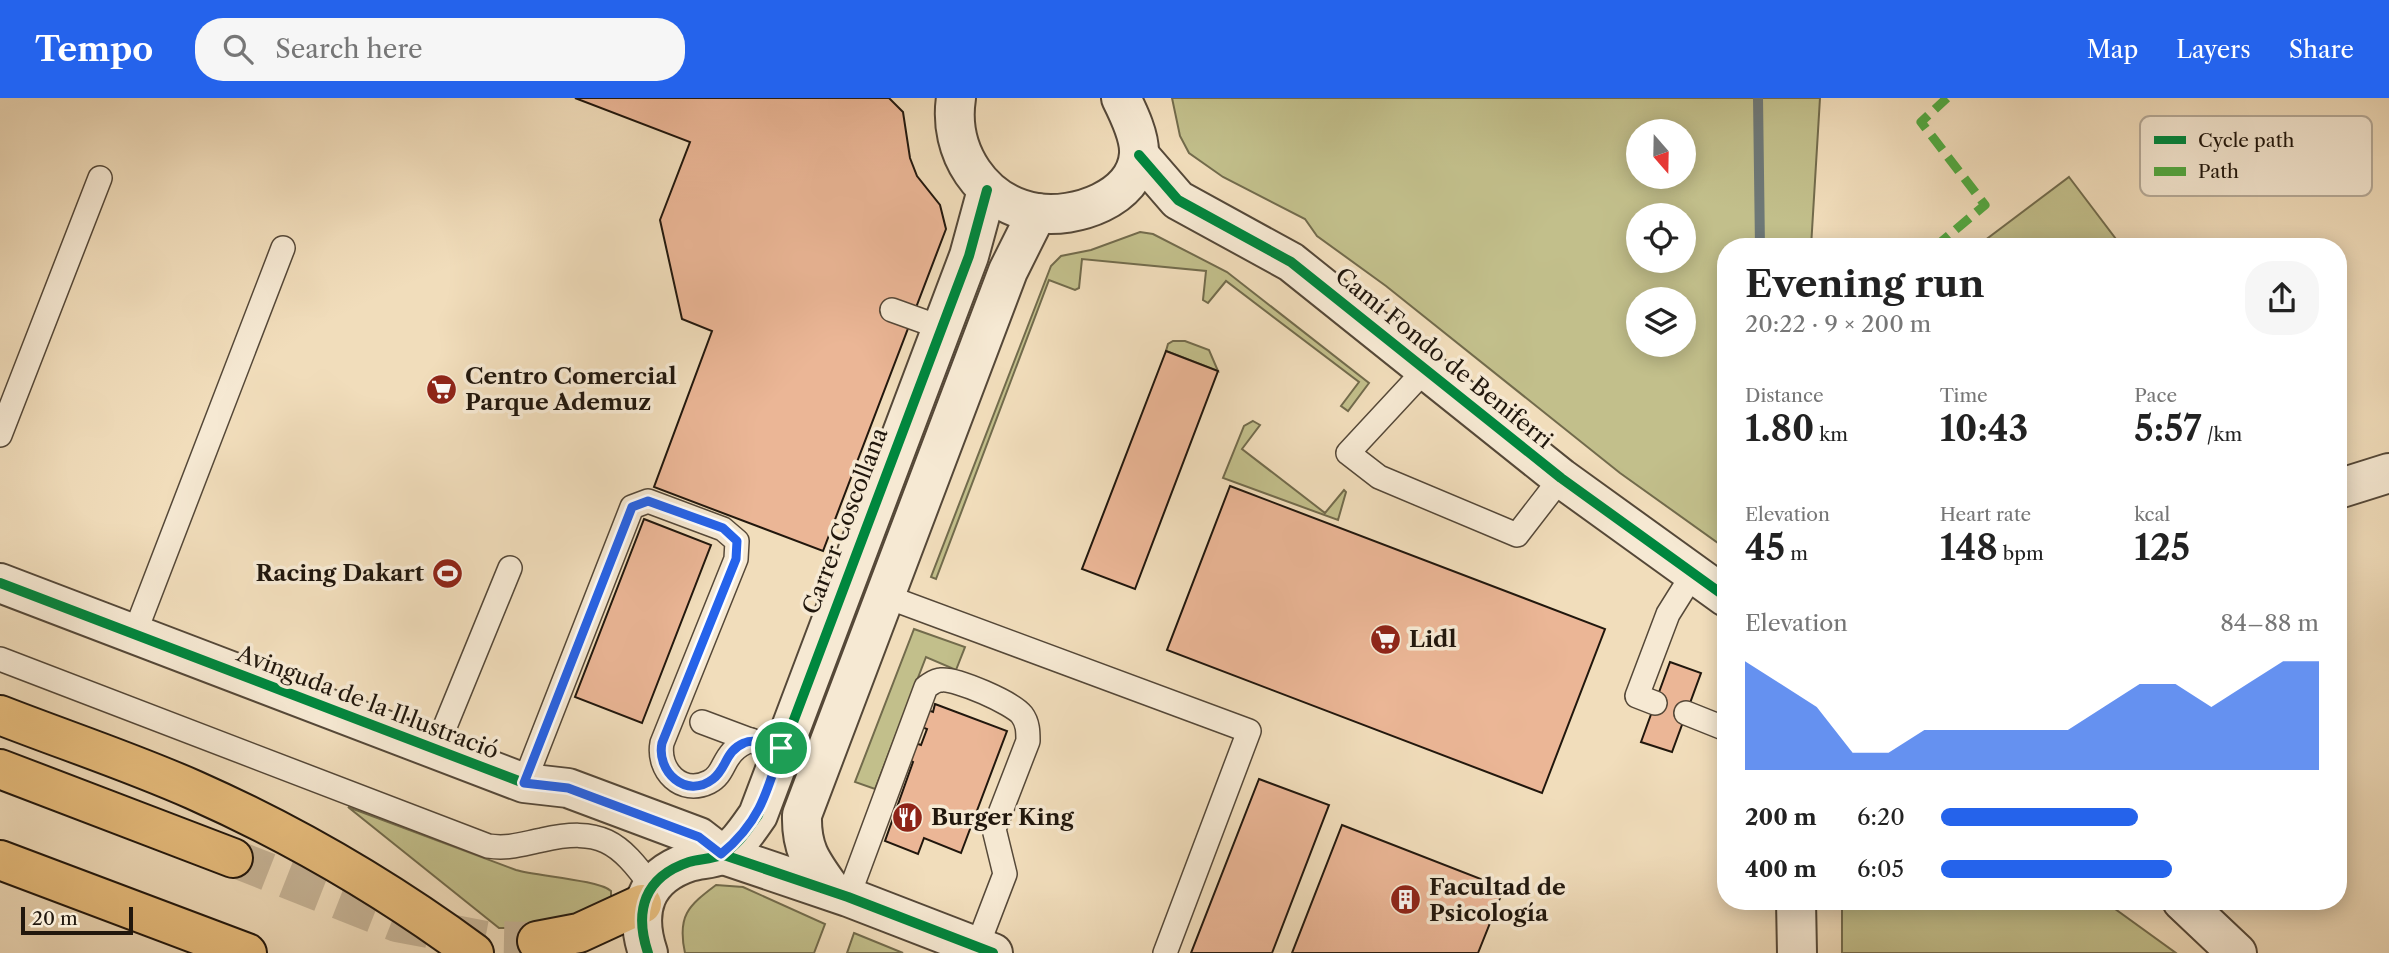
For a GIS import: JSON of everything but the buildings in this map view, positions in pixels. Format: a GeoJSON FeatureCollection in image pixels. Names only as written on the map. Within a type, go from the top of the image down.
{"type":"FeatureCollection","features":[{"type":"Feature","properties":{"kind":"highway"},"geometry":{"type":"LineString","coordinates":[[0,715],[193,790],[305,844],[438,926],[474,953]]}},
{"type":"Feature","properties":{"kind":"highway"},"geometry":{"type":"LineString","coordinates":[[0,769],[233,858]]}},
{"type":"Feature","properties":{"kind":"highway"},"geometry":{"type":"LineString","coordinates":[[0,860],[247,953]]}},
{"type":"Feature","properties":{"kind":"highway"},"geometry":{"type":"LineString","coordinates":[[537,941],[579,933],[647,896]]}},
{"type":"Feature","properties":{"kind":"street"},"geometry":{"type":"LineString","coordinates":[[956,98],[953,116],[956,142],[967,163],[987,190],[1010,204],[1037,213],[1096,206],[1117,194],[1131,175],[1139,155],[1131,120],[1121,98]]}},
{"type":"Feature","properties":{"kind":"street","name":"Camí Fondo de Beniferri"},"geometry":{"type":"LineString","coordinates":[[1139,155],[1178,201],[1291,262],[1561,478],[1717,590]]}},
{"type":"Feature","properties":{"kind":"street","name":"Carrer Coscollana"},"geometry":{"type":"LineString","coordinates":[[721,854],[743,836],[758,815],[766,744],[942,328],[969,256],[987,190]]}},
{"type":"Feature","properties":{"kind":"street","name":"Camí Fondo de Beniferri"},"geometry":{"type":"LineString","coordinates":[[1117,194],[1178,201]]}},
{"type":"Feature","properties":{"kind":"street"},"geometry":{"type":"LineString","coordinates":[[840,894],[808,857],[801,838],[802,814],[1008,271],[1037,213]]}},
{"type":"Feature","properties":{"kind":"street"},"geometry":{"type":"LineString","coordinates":[[2347,486],[2389,473]]}},
{"type":"Feature","properties":{"kind":"street","name":"Avinguda de la Il·lustració"},"geometry":{"type":"LineString","coordinates":[[0,583],[435,751],[524,783],[568,788],[699,837],[721,854],[840,894],[985,950]]}},
{"type":"Feature","properties":{"kind":"street"},"geometry":{"type":"LineString","coordinates":[[648,953],[641,934],[647,896],[668,872],[688,862],[721,854]]}},
{"type":"Feature","properties":{"kind":"street"},"geometry":{"type":"LineString","coordinates":[[1796,910],[1797,953]]}},
{"type":"Feature","properties":{"kind":"street"},"geometry":{"type":"LineString","coordinates":[[2192,910],[2237,953]]}},
{"type":"Feature","properties":{"kind":"lane"},"geometry":{"type":"LineString","coordinates":[[0,435],[100,178]]}},
{"type":"Feature","properties":{"kind":"lane"},"geometry":{"type":"LineString","coordinates":[[134,635],[283,248]]}},
{"type":"Feature","properties":{"kind":"lane"},"geometry":{"type":"LineString","coordinates":[[892,310],[942,328]]}},
{"type":"Feature","properties":{"kind":"lane"},"geometry":{"type":"LineString","coordinates":[[1424,370],[1348,453],[1379,477],[1517,535],[1561,478]]}},
{"type":"Feature","properties":{"kind":"lane"},"geometry":{"type":"LineString","coordinates":[[524,783],[632,507],[648,501],[723,528],[737,541],[736,559],[662,743],[661,761],[665,770],[684,785],[702,785],[718,775],[731,749],[766,744]]}},
{"type":"Feature","properties":{"kind":"lane"},"geometry":{"type":"LineString","coordinates":[[435,751],[510,568]]}},
{"type":"Feature","properties":{"kind":"lane"},"geometry":{"type":"LineString","coordinates":[[1656,702],[1637,696],[1668,614],[1693,573]]}},
{"type":"Feature","properties":{"kind":"lane"},"geometry":{"type":"LineString","coordinates":[[885,596],[1249,731],[1165,953]]}},
{"type":"Feature","properties":{"kind":"lane"},"geometry":{"type":"LineString","coordinates":[[0,659],[488,846],[512,849],[566,835],[595,837],[618,846],[647,896]]}},
{"type":"Feature","properties":{"kind":"lane"},"geometry":{"type":"LineString","coordinates":[[840,894],[926,687],[938,680],[951,680],[1012,705],[1022,715],[1028,728],[1028,741],[994,829],[1005,874],[985,950]]}},
{"type":"Feature","properties":{"kind":"lane"},"geometry":{"type":"LineString","coordinates":[[1686,713],[1717,725]]}},
{"type":"Feature","properties":{"kind":"lane"},"geometry":{"type":"LineString","coordinates":[[702,722],[766,744]]}},
{"type":"Feature","properties":{"kind":"shaded area"},"geometry":{"type":"Polygon","coordinates":[[[1172,98],[1820,98],[1812,238],[1717,238],[1717,542],[1620,473],[1386,286],[1317,236],[1305,219],[1223,177],[1189,153],[1180,136],[1172,98]]]}},
{"type":"Feature","properties":{"kind":"shaded area"},"geometry":{"type":"Polygon","coordinates":[[[2069,177],[2115,238],[1988,238],[2069,177]]]}},
{"type":"Feature","properties":{"kind":"shaded area"},"geometry":{"type":"Polygon","coordinates":[[[1140,232],[1153,234],[1227,272],[1369,383],[1348,411],[1341,406],[1359,382],[1226,281],[1208,303],[1203,300],[1206,271],[1082,259],[1079,288],[1075,290],[1049,280],[936,579],[931,577],[1051,266],[1061,256],[1091,250],[1140,232]]]}},
{"type":"Feature","properties":{"kind":"shaded area"},"geometry":{"type":"Polygon","coordinates":[[[1185,341],[1209,350],[1218,371],[1166,351],[1168,344],[1185,341]]]}},
{"type":"Feature","properties":{"kind":"shaded area"},"geometry":{"type":"Polygon","coordinates":[[[1253,421],[1260,425],[1242,449],[1325,513],[1344,490],[1346,492],[1338,520],[1223,478],[1244,426],[1253,421]]]}},
{"type":"Feature","properties":{"kind":"shaded area"},"geometry":{"type":"Polygon","coordinates":[[[914,629],[965,647],[956,670],[926,657],[875,789],[855,782],[914,629]]]}},
{"type":"Feature","properties":{"kind":"shaded area"},"geometry":{"type":"Polygon","coordinates":[[[348,807],[516,870],[604,887],[611,891],[611,901],[535,928],[499,928],[348,807]]]}},
{"type":"Feature","properties":{"kind":"shaded area"},"geometry":{"type":"Polygon","coordinates":[[[716,885],[743,887],[825,924],[814,953],[685,953],[683,930],[687,913],[698,899],[716,885]]]}},
{"type":"Feature","properties":{"kind":"shaded area"},"geometry":{"type":"Polygon","coordinates":[[[1842,910],[2116,910],[2176,953],[1842,953],[1842,910]]]}},
{"type":"Feature","properties":{"kind":"shaded area"},"geometry":{"type":"Polygon","coordinates":[[[854,933],[903,953],[847,953],[854,933]]]}},
{"type":"Feature","properties":{"kind":"waterway"},"geometry":{"type":"LineString","coordinates":[[1758,98],[1760,238]]}},
{"type":"Feature","properties":{"kind":"tunnel"},"geometry":{"type":"LineString","coordinates":[[233,858],[397,923],[486,940],[537,941]]}},
{"type":"Feature","properties":{"kind":"marked path"},"geometry":{"type":"LineString","coordinates":[[1946,238],[1985,205],[1921,122],[1947,98]]}},
{"type":"Feature","properties":{"kind":"cycle path"},"geometry":{"type":"LineString","coordinates":[[1139,155],[1178,200],[1291,262],[1561,478],[1717,591]]}},
{"type":"Feature","properties":{"kind":"cycle path"},"geometry":{"type":"LineString","coordinates":[[648,953],[642,923],[646,897],[653,886],[674,868],[727,852],[758,815],[969,256],[987,190]]}},
{"type":"Feature","properties":{"kind":"cycle path"},"geometry":{"type":"LineString","coordinates":[[0,583],[524,783],[568,788],[699,837],[721,854],[848,897],[993,953]]}},
{"type":"Feature","properties":{"kind":"place","name":"Centro Comercial Parque Ademuz"},"geometry":{"type":"Point","coordinates":[442,389]}},
{"type":"Feature","properties":{"kind":"place","name":"Racing Dakart"},"geometry":{"type":"Point","coordinates":[447,573]}},
{"type":"Feature","properties":{"kind":"place","name":"Lidl"},"geometry":{"type":"Point","coordinates":[1386,639]}},
{"type":"Feature","properties":{"kind":"place","name":"Burger King"},"geometry":{"type":"Point","coordinates":[908,817]}},
{"type":"Feature","properties":{"kind":"place","name":"Facultad de Psicología"},"geometry":{"type":"Point","coordinates":[1406,900]}},
{"type":"Feature","properties":{"kind":"route"},"geometry":{"type":"LineString","coordinates":[[648,501],[723,528],[737,541],[736,559],[662,743],[661,761],[665,770],[684,785],[702,785],[718,775],[731,749],[751,740],[781,748],[758,815],[743,836],[721,854],[699,837],[568,788],[524,783],[632,507],[648,501]]}}]}
